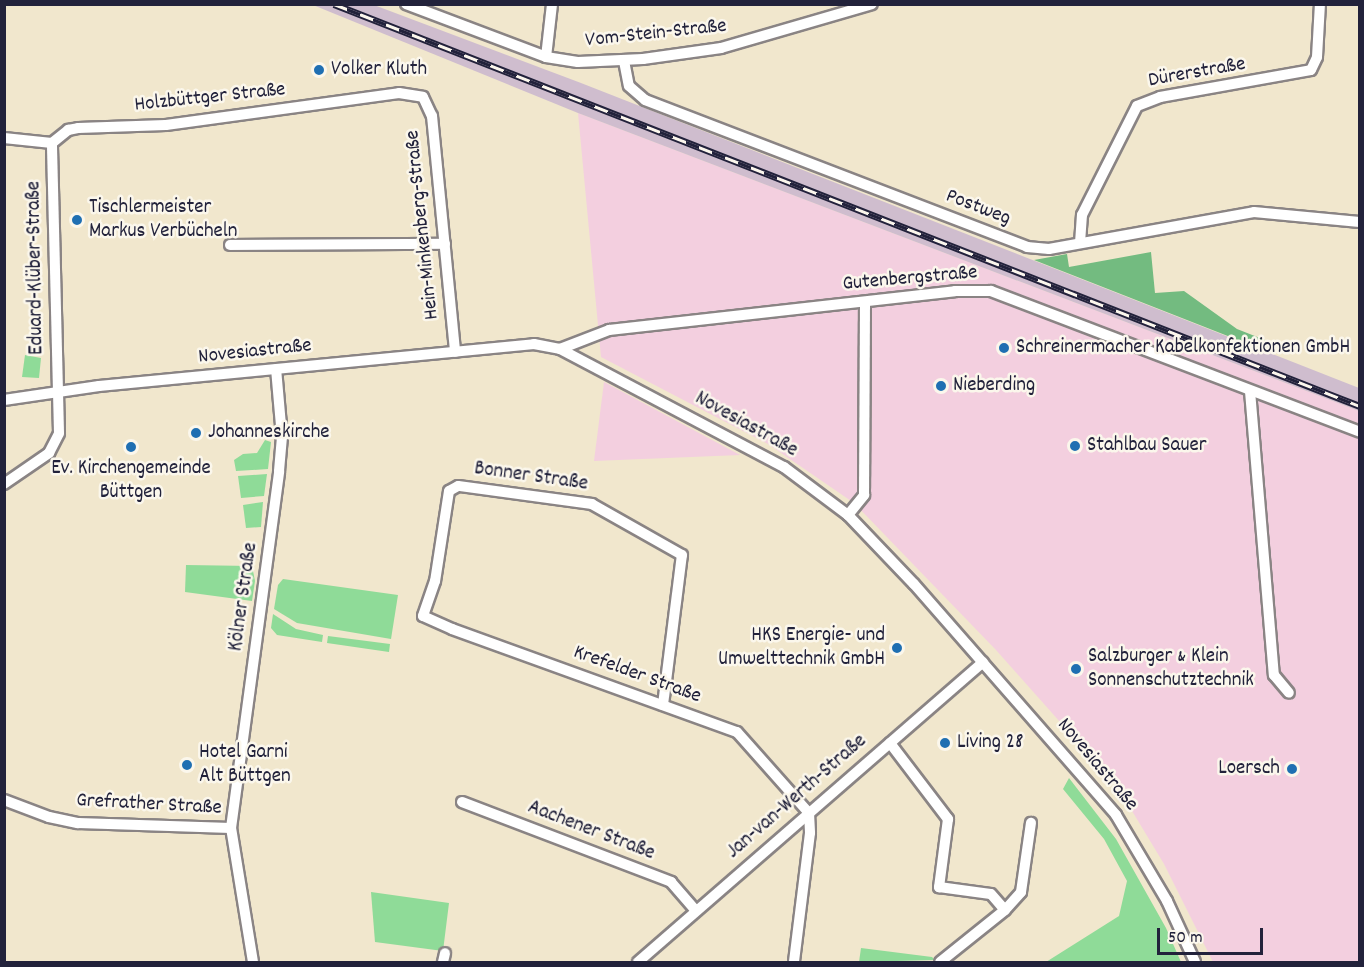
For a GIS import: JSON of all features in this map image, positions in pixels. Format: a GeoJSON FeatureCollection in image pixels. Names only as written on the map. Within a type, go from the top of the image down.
{"type":"FeatureCollection","features":[{"type":"Feature","properties":{"kind":"street","name":"Vom-Stein-Straße"},"geometry":{"type":"LineString","coordinates":[[406,4],[546,57],[578,62],[624,61],[738,45],[872,4]]}},
{"type":"Feature","properties":{"kind":"street"},"geometry":{"type":"LineString","coordinates":[[546,57],[552,4]]}},
{"type":"Feature","properties":{"kind":"street","name":"Dürerstraße"},"geometry":{"type":"LineString","coordinates":[[1080,243],[1082,215],[1137,106],[1161,97],[1311,70],[1317,60],[1320,4]]}},
{"type":"Feature","properties":{"kind":"street","name":"Postweg"},"geometry":{"type":"LineString","coordinates":[[624,61],[629,86],[645,100],[1019,245],[1042,249],[1254,212],[1359,222]]}},
{"type":"Feature","properties":{"kind":"street","name":"Holzbüttger Straße"},"geometry":{"type":"LineString","coordinates":[[52,143],[68,130],[78,128],[166,126],[399,93],[423,97]]}},
{"type":"Feature","properties":{"kind":"street","name":"Hein-Minkenberg-Straße"},"geometry":{"type":"LineString","coordinates":[[423,97],[432,116],[455,352]]}},
{"type":"Feature","properties":{"kind":"street"},"geometry":{"type":"LineString","coordinates":[[4,138],[52,143]]}},
{"type":"Feature","properties":{"kind":"street","name":"Eduard-Klüber-Straße"},"geometry":{"type":"LineString","coordinates":[[4,484],[49,453],[56,444],[58,392],[52,143]]}},
{"type":"Feature","properties":{"kind":"street"},"geometry":{"type":"LineString","coordinates":[[230,245],[445,244]]}},
{"type":"Feature","properties":{"kind":"street","name":"Gutenbergstraße"},"geometry":{"type":"LineString","coordinates":[[560,349],[609,330],[991,291],[1359,432]]}},
{"type":"Feature","properties":{"kind":"street"},"geometry":{"type":"LineString","coordinates":[[848,515],[864,495],[866,302]]}},
{"type":"Feature","properties":{"kind":"street","name":"Novesiastraße"},"geometry":{"type":"LineString","coordinates":[[4,400],[58,392],[534,344],[560,349],[782,466],[848,515],[983,662],[1116,815],[1167,901],[1195,963]]}},
{"type":"Feature","properties":{"kind":"street","name":"Kölner Straße"},"geometry":{"type":"LineString","coordinates":[[231,828],[279,471],[282,437],[276,369]]}},
{"type":"Feature","properties":{"kind":"street"},"geometry":{"type":"LineString","coordinates":[[1250,391],[1275,675],[1289,693]]}},
{"type":"Feature","properties":{"kind":"street","name":"Bonner Straße"},"geometry":{"type":"LineString","coordinates":[[423,616],[435,581],[449,491],[458,486],[592,504],[682,555],[663,705]]}},
{"type":"Feature","properties":{"kind":"street","name":"Krefelder Straße"},"geometry":{"type":"LineString","coordinates":[[423,616],[741,734],[809,813]]}},
{"type":"Feature","properties":{"kind":"street","name":"Jan-van-Werth-Straße"},"geometry":{"type":"LineString","coordinates":[[638,963],[684,925],[696,910],[983,662]]}},
{"type":"Feature","properties":{"kind":"street"},"geometry":{"type":"LineString","coordinates":[[890,743],[948,819],[939,887],[991,894],[1005,910]]}},
{"type":"Feature","properties":{"kind":"street","name":"Grefrather Straße"},"geometry":{"type":"LineString","coordinates":[[4,800],[49,817],[78,823],[231,828],[253,963]]}},
{"type":"Feature","properties":{"kind":"street","name":"Aachener Straße"},"geometry":{"type":"LineString","coordinates":[[462,802],[671,882],[696,910]]}},
{"type":"Feature","properties":{"kind":"street"},"geometry":{"type":"LineString","coordinates":[[794,963],[810,833],[809,813]]}},
{"type":"Feature","properties":{"kind":"street"},"geometry":{"type":"LineString","coordinates":[[940,963],[1005,910],[1021,892],[1031,823]]}},
{"type":"Feature","properties":{"kind":"shaded area"},"geometry":{"type":"Polygon","coordinates":[[[313,5],[374,5],[581,83],[1359,388],[1359,411],[578,113],[313,5]]]}},
{"type":"Feature","properties":{"kind":"shaded area"},"geometry":{"type":"Polygon","coordinates":[[[578,113],[1359,411],[1359,962],[1213,962],[1164,864],[1117,786],[996,650],[854,503],[768,444],[601,357],[578,113]]]}},
{"type":"Feature","properties":{"kind":"shaded area"},"geometry":{"type":"Polygon","coordinates":[[[604,382],[740,455],[594,461],[604,382]]]}},
{"type":"Feature","properties":{"kind":"green space"},"geometry":{"type":"Polygon","coordinates":[[[1151,252],[1155,293],[1184,291],[1237,329],[1270,342],[1266,351],[1034,260],[1067,254],[1069,267],[1151,252]]]}},
{"type":"Feature","properties":{"kind":"green space"},"geometry":{"type":"Polygon","coordinates":[[[25,355],[41,358],[39,378],[22,377],[25,355]]]}},
{"type":"Feature","properties":{"kind":"green space"},"geometry":{"type":"Polygon","coordinates":[[[265,440],[271,442],[268,469],[236,471],[234,460],[243,454],[257,453],[265,440]]]}},
{"type":"Feature","properties":{"kind":"green space"},"geometry":{"type":"Polygon","coordinates":[[[267,474],[264,496],[241,498],[238,476],[267,474]]]}},
{"type":"Feature","properties":{"kind":"green space"},"geometry":{"type":"Polygon","coordinates":[[[263,502],[261,527],[246,528],[243,505],[263,502]]]}},
{"type":"Feature","properties":{"kind":"green space"},"geometry":{"type":"Polygon","coordinates":[[[186,565],[252,566],[255,581],[252,601],[185,592],[186,565]]]}},
{"type":"Feature","properties":{"kind":"green space"},"geometry":{"type":"Polygon","coordinates":[[[283,579],[398,595],[391,639],[297,623],[274,609],[278,585],[283,579]]]}},
{"type":"Feature","properties":{"kind":"green space"},"geometry":{"type":"Polygon","coordinates":[[[273,614],[296,629],[323,635],[322,642],[277,635],[271,628],[273,614]]]}},
{"type":"Feature","properties":{"kind":"green space"},"geometry":{"type":"Polygon","coordinates":[[[328,636],[390,644],[389,652],[327,643],[328,636]]]}},
{"type":"Feature","properties":{"kind":"green space"},"geometry":{"type":"Polygon","coordinates":[[[1069,778],[1116,839],[1166,928],[1181,962],[1046,962],[1119,916],[1127,881],[1104,839],[1063,789],[1069,778]]]}},
{"type":"Feature","properties":{"kind":"green space"},"geometry":{"type":"Polygon","coordinates":[[[371,892],[449,903],[443,951],[375,942],[371,892]]]}},
{"type":"Feature","properties":{"kind":"green space"},"geometry":{"type":"Polygon","coordinates":[[[861,948],[932,957],[935,960],[859,962],[861,948]]]}},
{"type":"Feature","properties":{"kind":"railway"},"geometry":{"type":"LineString","coordinates":[[334,4],[1360,406]]}},
{"type":"Feature","properties":{"kind":"place","name":"Volker Kluth"},"geometry":{"type":"Point","coordinates":[319,70]}},
{"type":"Feature","properties":{"kind":"place","name":"Tischlermeister Markus Verbücheln"},"geometry":{"type":"Point","coordinates":[77,220]}},
{"type":"Feature","properties":{"kind":"place","name":"Schreinermacher Kabelkonfektionen GmbH"},"geometry":{"type":"Point","coordinates":[1004,348]}},
{"type":"Feature","properties":{"kind":"place","name":"Nieberding"},"geometry":{"type":"Point","coordinates":[941,386]}},
{"type":"Feature","properties":{"kind":"place","name":"Johanneskirche"},"geometry":{"type":"Point","coordinates":[196,433]}},
{"type":"Feature","properties":{"kind":"place","name":"Stahlbau Sauer"},"geometry":{"type":"Point","coordinates":[1075,446]}},
{"type":"Feature","properties":{"kind":"place","name":"Ev. Kirchengemeinde Büttgen"},"geometry":{"type":"Point","coordinates":[131,447]}},
{"type":"Feature","properties":{"kind":"place","name":"HKS Energie- und Umwelttechnik GmbH"},"geometry":{"type":"Point","coordinates":[897,648]}},
{"type":"Feature","properties":{"kind":"place","name":"Salzburger & Klein Sonnenschutztechnik"},"geometry":{"type":"Point","coordinates":[1076,669]}},
{"type":"Feature","properties":{"kind":"place","name":"Living 28"},"geometry":{"type":"Point","coordinates":[945,743]}},
{"type":"Feature","properties":{"kind":"place","name":"Hotel Garni Alt Büttgen"},"geometry":{"type":"Point","coordinates":[187,765]}},
{"type":"Feature","properties":{"kind":"place","name":"Loersch"},"geometry":{"type":"Point","coordinates":[1292,769]}}]}
